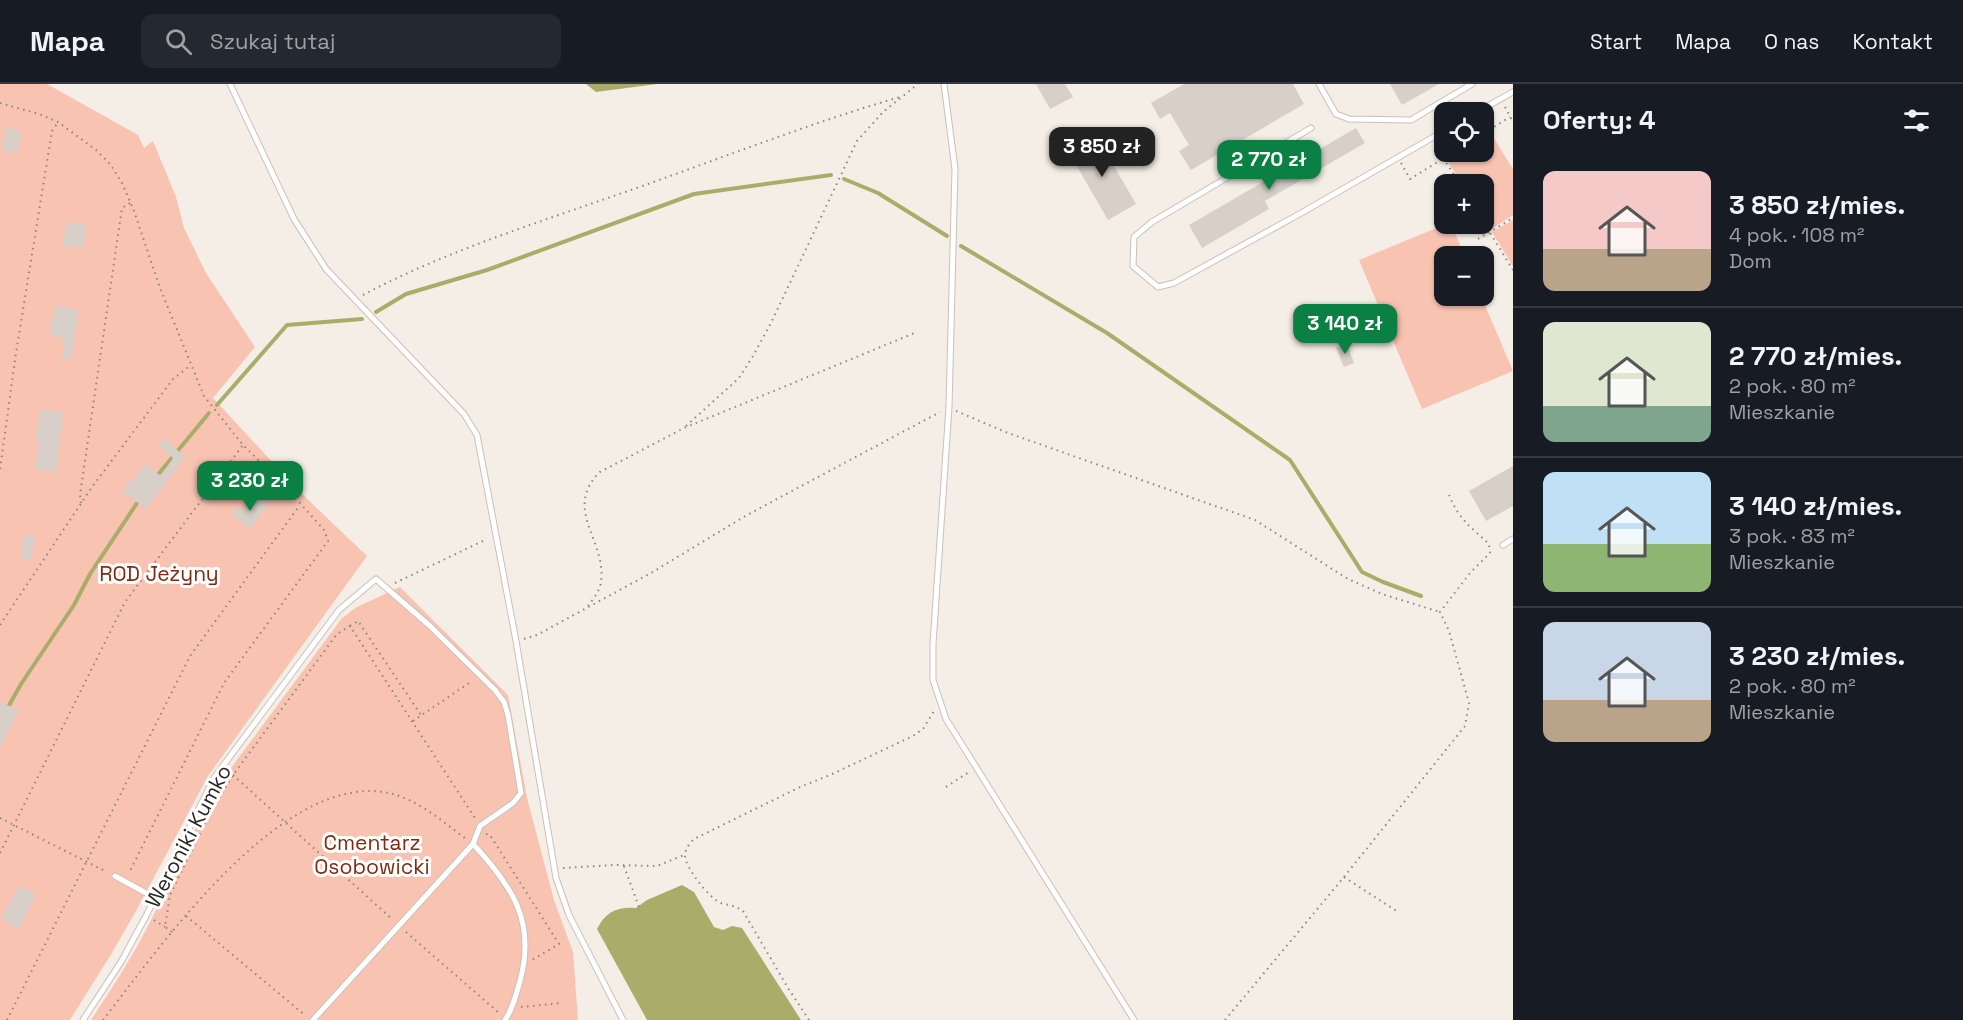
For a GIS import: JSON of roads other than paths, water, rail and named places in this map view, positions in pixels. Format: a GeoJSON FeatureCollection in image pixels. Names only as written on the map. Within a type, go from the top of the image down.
{"type":"FeatureCollection","features":[{"type":"Feature","properties":{"kind":"lane"},"geometry":{"type":"LineString","coordinates":[[230,84],[294,219],[326,269],[464,414],[477,435],[516,641],[555,868],[568,915],[623,1020]]}},
{"type":"Feature","properties":{"kind":"lane"},"geometry":{"type":"LineString","coordinates":[[944,84],[955,169],[949,407],[933,644],[933,680],[946,719],[1134,1020]]}},
{"type":"Feature","properties":{"kind":"lane"},"geometry":{"type":"LineString","coordinates":[[1319,84],[1336,114],[1349,119],[1411,120],[1472,84]]}},
{"type":"Feature","properties":{"kind":"lane"},"geometry":{"type":"LineString","coordinates":[[1494,103],[1513,92]]}},
{"type":"Feature","properties":{"kind":"lane"},"geometry":{"type":"LineString","coordinates":[[1311,128],[1152,222],[1134,237],[1133,266],[1158,287],[1174,283],[1434,137]]}},
{"type":"Feature","properties":{"kind":"lane"},"geometry":{"type":"LineString","coordinates":[[1503,545],[1513,539]]}},
{"type":"Feature","properties":{"kind":"lane","name":"Weroniki Kumko"},"geometry":{"type":"LineString","coordinates":[[83,1020],[121,962],[147,916],[214,778],[339,610],[376,579],[430,626],[495,690],[504,702],[521,793],[513,803],[480,826],[473,844]]}},
{"type":"Feature","properties":{"kind":"lane"},"geometry":{"type":"LineString","coordinates":[[312,1020],[473,844],[489,861],[520,909],[525,928],[525,963],[512,1011],[505,1020]]}},
{"type":"Feature","properties":{"kind":"lane"},"geometry":{"type":"LineString","coordinates":[[115,876],[155,898]]}},
{"type":"Feature","properties":{"kind":"waterway"},"geometry":{"type":"LineString","coordinates":[[376,312],[406,294],[487,270],[694,194],[831,175]]}},
{"type":"Feature","properties":{"kind":"waterway"},"geometry":{"type":"LineString","coordinates":[[844,179],[878,193],[947,236]]}},
{"type":"Feature","properties":{"kind":"waterway"},"geometry":{"type":"LineString","coordinates":[[961,246],[1107,333],[1290,460],[1362,572],[1421,596]]}},
{"type":"Feature","properties":{"kind":"waterway"},"geometry":{"type":"LineString","coordinates":[[217,405],[287,325],[362,319]]}},
{"type":"Feature","properties":{"kind":"waterway"},"geometry":{"type":"LineString","coordinates":[[156,477],[209,413]]}},
{"type":"Feature","properties":{"kind":"waterway"},"geometry":{"type":"LineString","coordinates":[[7,709],[74,605],[90,574],[139,500]]}},
{"type":"Feature","properties":{"kind":"park label","name":"ROD Jeżyny"},"geometry":{"type":"Point","coordinates":[159,573]}},
{"type":"Feature","properties":{"kind":"park label","name":"Cmentarz Osobowicki"},"geometry":{"type":"Point","coordinates":[372,854]}}]}
